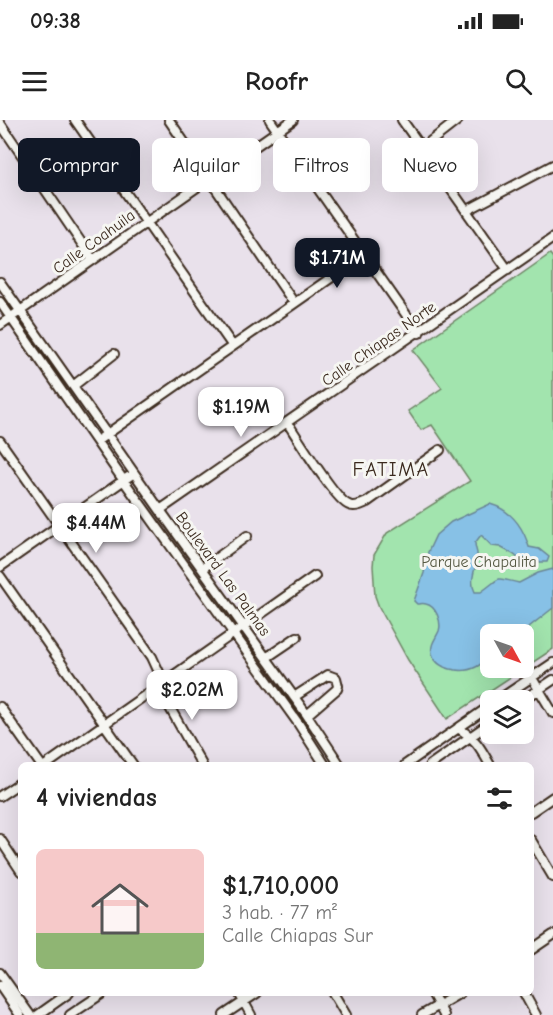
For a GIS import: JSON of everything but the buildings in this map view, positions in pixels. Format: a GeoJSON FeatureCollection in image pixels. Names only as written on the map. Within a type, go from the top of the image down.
{"type":"FeatureCollection","features":[{"type":"Feature","properties":{"kind":"street"},"geometry":{"type":"LineString","coordinates":[[75,120],[232,345]]}},
{"type":"Feature","properties":{"kind":"street"},"geometry":{"type":"LineString","coordinates":[[169,120],[182,138]]}},
{"type":"Feature","properties":{"kind":"street"},"geometry":{"type":"LineString","coordinates":[[270,120],[419,333]]}},
{"type":"Feature","properties":{"kind":"street","name":"Calle Coahuila"},"geometry":{"type":"LineString","coordinates":[[261,143],[293,120]]}},
{"type":"Feature","properties":{"kind":"street"},"geometry":{"type":"LineString","coordinates":[[402,120],[415,138]]}},
{"type":"Feature","properties":{"kind":"street"},"geometry":{"type":"LineString","coordinates":[[435,138],[458,120]]}},
{"type":"Feature","properties":{"kind":"street"},"geometry":{"type":"LineString","coordinates":[[0,123],[93,260]]}},
{"type":"Feature","properties":{"kind":"street"},"geometry":{"type":"LineString","coordinates":[[466,211],[553,165]]}},
{"type":"Feature","properties":{"kind":"street","name":"Calle Coahuila"},"geometry":{"type":"LineString","coordinates":[[0,325],[190,192]]}},
{"type":"Feature","properties":{"kind":"street"},"geometry":{"type":"LineString","coordinates":[[219,192],[294,303]]}},
{"type":"Feature","properties":{"kind":"street"},"geometry":{"type":"LineString","coordinates":[[453,192],[508,270]]}},
{"type":"Feature","properties":{"kind":"street","name":"Calle Chiapas Norte"},"geometry":{"type":"LineString","coordinates":[[160,510],[419,333],[553,238]]}},
{"type":"Feature","properties":{"kind":"street"},"geometry":{"type":"LineString","coordinates":[[97,441],[365,254]]}},
{"type":"Feature","properties":{"kind":"street","name":"Boulevard Las Palmas"},"geometry":{"type":"LineString","coordinates":[[0,282],[338,762]]}},
{"type":"Feature","properties":{"kind":"street","name":"Boulevard Las Palmas"},"geometry":{"type":"LineString","coordinates":[[0,302],[323,762]]}},
{"type":"Feature","properties":{"kind":"street"},"geometry":{"type":"LineString","coordinates":[[73,386],[114,354]]}},
{"type":"Feature","properties":{"kind":"street"},"geometry":{"type":"LineString","coordinates":[[287,422],[335,491],[349,505],[355,506],[367,502],[440,450]]}},
{"type":"Feature","properties":{"kind":"street"},"geometry":{"type":"LineString","coordinates":[[0,441],[157,665],[163,681],[165,699],[200,762]]}},
{"type":"Feature","properties":{"kind":"street"},"geometry":{"type":"LineString","coordinates":[[0,567],[134,473]]}},
{"type":"Feature","properties":{"kind":"street"},"geometry":{"type":"LineString","coordinates":[[203,568],[247,536]]}},
{"type":"Feature","properties":{"kind":"street"},"geometry":{"type":"LineString","coordinates":[[0,576],[130,762]]}},
{"type":"Feature","properties":{"kind":"street"},"geometry":{"type":"LineString","coordinates":[[50,762],[315,576]]}},
{"type":"Feature","properties":{"kind":"street"},"geometry":{"type":"LineString","coordinates":[[266,658],[297,637]]}},
{"type":"Feature","properties":{"kind":"street"},"geometry":{"type":"LineString","coordinates":[[534,676],[553,663]]}},
{"type":"Feature","properties":{"kind":"street"},"geometry":{"type":"LineString","coordinates":[[294,697],[328,675],[336,678],[338,686],[334,693],[307,715]]}},
{"type":"Feature","properties":{"kind":"street"},"geometry":{"type":"LineString","coordinates":[[513,690],[531,678],[553,714]]}},
{"type":"Feature","properties":{"kind":"street"},"geometry":{"type":"LineString","coordinates":[[534,693],[553,680]]}},
{"type":"Feature","properties":{"kind":"street"},"geometry":{"type":"LineString","coordinates":[[0,706],[39,762]]}},
{"type":"Feature","properties":{"kind":"street"},"geometry":{"type":"LineString","coordinates":[[409,762],[480,713]]}},
{"type":"Feature","properties":{"kind":"street"},"geometry":{"type":"LineString","coordinates":[[458,728],[471,736],[488,762]]}},
{"type":"Feature","properties":{"kind":"street"},"geometry":{"type":"LineString","coordinates":[[434,762],[480,730]]}},
{"type":"Feature","properties":{"kind":"street"},"geometry":{"type":"LineString","coordinates":[[0,796],[18,784]]}},
{"type":"Feature","properties":{"kind":"street"},"geometry":{"type":"LineString","coordinates":[[534,811],[553,798]]}},
{"type":"Feature","properties":{"kind":"street"},"geometry":{"type":"LineString","coordinates":[[0,839],[18,866]]}},
{"type":"Feature","properties":{"kind":"street"},"geometry":{"type":"LineString","coordinates":[[534,845],[553,877]]}},
{"type":"Feature","properties":{"kind":"street"},"geometry":{"type":"LineString","coordinates":[[534,948],[553,935]]}},
{"type":"Feature","properties":{"kind":"street"},"geometry":{"type":"LineString","coordinates":[[0,973],[30,1015]]}},
{"type":"Feature","properties":{"kind":"street"},"geometry":{"type":"LineString","coordinates":[[0,986],[20,1015]]}},
{"type":"Feature","properties":{"kind":"street"},"geometry":{"type":"LineString","coordinates":[[38,1015],[65,996]]}},
{"type":"Feature","properties":{"kind":"street"},"geometry":{"type":"LineString","coordinates":[[70,1015],[98,996]]}},
{"type":"Feature","properties":{"kind":"street"},"geometry":{"type":"LineString","coordinates":[[240,996],[251,1015]]}},
{"type":"Feature","properties":{"kind":"street"},"geometry":{"type":"LineString","coordinates":[[224,1015],[253,996]]}},
{"type":"Feature","properties":{"kind":"street"},"geometry":{"type":"LineString","coordinates":[[335,996],[346,1015]]}},
{"type":"Feature","properties":{"kind":"street"},"geometry":{"type":"LineString","coordinates":[[434,996],[444,1015]]}},
{"type":"Feature","properties":{"kind":"street"},"geometry":{"type":"LineString","coordinates":[[422,1015],[455,996]]}},
{"type":"Feature","properties":{"kind":"street"},"geometry":{"type":"LineString","coordinates":[[526,996],[536,1015]]}},
{"type":"Feature","properties":{"kind":"green space","name":"Parque Chapalita"},"geometry":{"type":"Polygon","coordinates":[[[550,254],[553,258],[553,649],[534,662],[534,624],[480,624],[480,678],[509,678],[491,690],[480,690],[480,697],[447,719],[408,660],[379,607],[375,596],[373,566],[374,555],[387,533],[470,481],[432,425],[421,430],[408,411],[442,388],[413,350],[550,254]]]}},
{"type":"Feature","properties":{"kind":"water"},"geometry":{"type":"Polygon","coordinates":[[[490,504],[504,510],[515,520],[529,547],[539,549],[549,557],[547,562],[523,562],[500,547],[492,546],[481,535],[475,543],[477,558],[472,582],[475,592],[481,592],[499,579],[519,583],[538,573],[553,569],[553,608],[533,624],[480,624],[480,664],[464,670],[444,667],[434,659],[433,644],[440,623],[430,605],[417,604],[414,601],[424,573],[428,552],[436,535],[451,522],[490,504]]]}},
{"type":"Feature","properties":{"kind":"district","name":"FATIMA"},"geometry":{"type":"Point","coordinates":[391,469]}}]}
